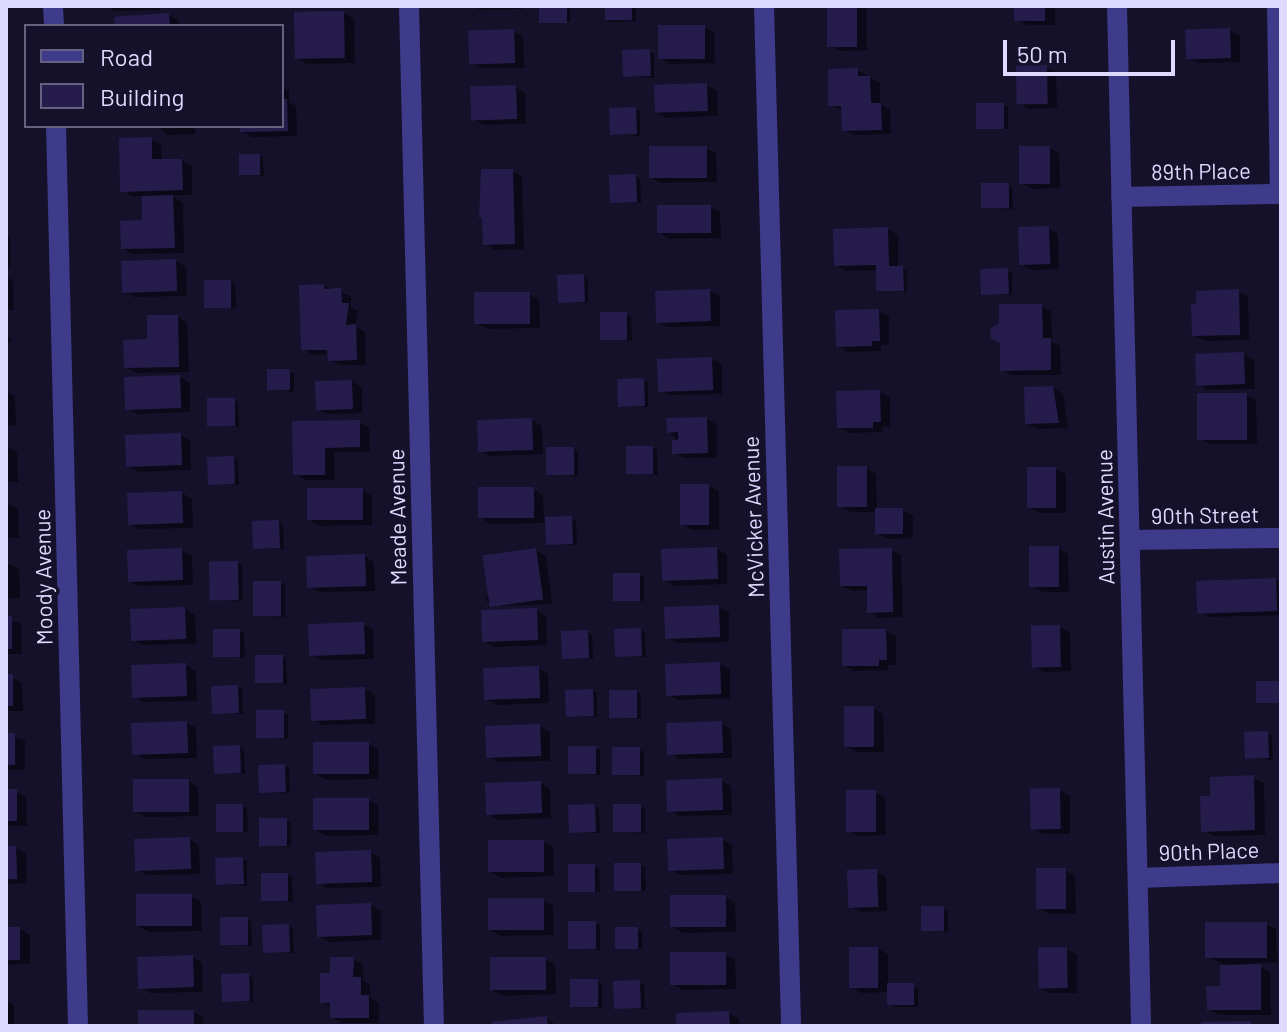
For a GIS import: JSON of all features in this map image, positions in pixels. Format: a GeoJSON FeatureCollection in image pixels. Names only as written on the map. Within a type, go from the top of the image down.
{"type":"FeatureCollection","features":[{"type":"Feature","properties":{"kind":"street","name":"Meade Avenue"},"geometry":{"type":"LineString","coordinates":[[409,6],[434,1026]]}},
{"type":"Feature","properties":{"kind":"street","name":"McVicker Avenue"},"geometry":{"type":"LineString","coordinates":[[764,6],[791,1026]]}},
{"type":"Feature","properties":{"kind":"street","name":"Austin Avenue"},"geometry":{"type":"LineString","coordinates":[[1117,6],[1141,1026]]}},
{"type":"Feature","properties":{"kind":"street"},"geometry":{"type":"LineString","coordinates":[[1277,6],[1280,194]]}},
{"type":"Feature","properties":{"kind":"street","name":"Moody Avenue"},"geometry":{"type":"LineString","coordinates":[[56,128],[78,1026]]}},
{"type":"Feature","properties":{"kind":"street","name":"89th Place"},"geometry":{"type":"LineString","coordinates":[[1121,197],[1280,194]]}},
{"type":"Feature","properties":{"kind":"street","name":"90th Street"},"geometry":{"type":"LineString","coordinates":[[1130,540],[1281,538]]}},
{"type":"Feature","properties":{"kind":"street","name":"90th Place"},"geometry":{"type":"LineString","coordinates":[[1138,878],[1281,873]]}},
{"type":"Feature","properties":{"kind":"building"},"geometry":{"type":"Polygon","coordinates":[[[539,6],[567,6],[567,23],[539,23],[539,6]]]}},
{"type":"Feature","properties":{"kind":"building"},"geometry":{"type":"Polygon","coordinates":[[[605,6],[632,6],[632,20],[605,20],[605,6]]]}},
{"type":"Feature","properties":{"kind":"building"},"geometry":{"type":"Polygon","coordinates":[[[827,6],[857,6],[857,47],[827,47],[827,6]]]}},
{"type":"Feature","properties":{"kind":"building"},"geometry":{"type":"Polygon","coordinates":[[[1014,6],[1045,6],[1045,21],[1014,21],[1014,6]]]}},
{"type":"Feature","properties":{"kind":"building"},"geometry":{"type":"Polygon","coordinates":[[[344,11],[345,58],[295,59],[294,12],[344,11]]]}},
{"type":"Feature","properties":{"kind":"building"},"geometry":{"type":"Polygon","coordinates":[[[169,13],[170,24],[115,24],[114,17],[169,13]]]}},
{"type":"Feature","properties":{"kind":"building"},"geometry":{"type":"Polygon","coordinates":[[[658,25],[705,25],[705,59],[658,59],[658,25]]]}},
{"type":"Feature","properties":{"kind":"building"},"geometry":{"type":"Polygon","coordinates":[[[1230,28],[1231,58],[1186,60],[1185,30],[1230,28]]]}},
{"type":"Feature","properties":{"kind":"building"},"geometry":{"type":"Polygon","coordinates":[[[514,29],[515,63],[469,65],[468,31],[514,29]]]}},
{"type":"Feature","properties":{"kind":"building"},"geometry":{"type":"Polygon","coordinates":[[[650,49],[651,76],[623,77],[622,50],[650,49]]]}},
{"type":"Feature","properties":{"kind":"building"},"geometry":{"type":"Polygon","coordinates":[[[1047,65],[1048,104],[1017,105],[1016,66],[1047,65]]]}},
{"type":"Feature","properties":{"kind":"building"},"geometry":{"type":"Polygon","coordinates":[[[858,68],[858,76],[870,76],[871,103],[881,103],[882,130],[842,131],[841,106],[828,106],[828,69],[858,68]]]}},
{"type":"Feature","properties":{"kind":"building"},"geometry":{"type":"Polygon","coordinates":[[[707,83],[708,111],[655,113],[654,85],[707,83]]]}},
{"type":"Feature","properties":{"kind":"building"},"geometry":{"type":"Polygon","coordinates":[[[516,85],[517,119],[471,121],[470,87],[516,85]]]}},
{"type":"Feature","properties":{"kind":"building"},"geometry":{"type":"Polygon","coordinates":[[[284,99],[287,99],[288,131],[240,132],[240,128],[284,128],[284,99]]]}},
{"type":"Feature","properties":{"kind":"building"},"geometry":{"type":"Polygon","coordinates":[[[976,103],[1004,103],[1004,129],[976,129],[976,103]]]}},
{"type":"Feature","properties":{"kind":"building"},"geometry":{"type":"Polygon","coordinates":[[[636,107],[637,134],[610,135],[609,108],[636,107]]]}},
{"type":"Feature","properties":{"kind":"building"},"geometry":{"type":"Polygon","coordinates":[[[152,137],[152,159],[182,159],[183,190],[120,192],[119,138],[152,137]]]}},
{"type":"Feature","properties":{"kind":"building"},"geometry":{"type":"Polygon","coordinates":[[[649,146],[707,146],[707,178],[649,178],[649,146]]]}},
{"type":"Feature","properties":{"kind":"building"},"geometry":{"type":"Polygon","coordinates":[[[1019,146],[1050,146],[1050,184],[1019,184],[1019,146]]]}},
{"type":"Feature","properties":{"kind":"building"},"geometry":{"type":"Polygon","coordinates":[[[239,154],[260,154],[260,175],[239,175],[239,154]]]}},
{"type":"Feature","properties":{"kind":"building"},"geometry":{"type":"Polygon","coordinates":[[[481,169],[513,169],[515,244],[483,245],[482,217],[479,218],[481,169]]]}},
{"type":"Feature","properties":{"kind":"building"},"geometry":{"type":"Polygon","coordinates":[[[636,174],[637,202],[610,203],[609,175],[636,174]]]}},
{"type":"Feature","properties":{"kind":"building"},"geometry":{"type":"Polygon","coordinates":[[[981,183],[1009,183],[1009,208],[981,208],[981,183]]]}},
{"type":"Feature","properties":{"kind":"building"},"geometry":{"type":"Polygon","coordinates":[[[173,195],[175,248],[121,249],[120,221],[142,220],[142,196],[173,195]]]}},
{"type":"Feature","properties":{"kind":"building"},"geometry":{"type":"Polygon","coordinates":[[[657,205],[711,205],[711,233],[657,233],[657,205]]]}},
{"type":"Feature","properties":{"kind":"building"},"geometry":{"type":"Polygon","coordinates":[[[1049,226],[1050,264],[1019,265],[1018,227],[1049,226]]]}},
{"type":"Feature","properties":{"kind":"building"},"geometry":{"type":"Polygon","coordinates":[[[888,227],[889,266],[903,266],[904,291],[876,291],[876,265],[834,266],[833,229],[888,227]]]}},
{"type":"Feature","properties":{"kind":"building"},"geometry":{"type":"Polygon","coordinates":[[[176,259],[177,291],[122,293],[121,261],[176,259]]]}},
{"type":"Feature","properties":{"kind":"building"},"geometry":{"type":"Polygon","coordinates":[[[1008,268],[1009,294],[981,295],[980,269],[1008,268]]]}},
{"type":"Feature","properties":{"kind":"building"},"geometry":{"type":"Polygon","coordinates":[[[584,274],[585,302],[558,303],[557,275],[584,274]]]}},
{"type":"Feature","properties":{"kind":"building"},"geometry":{"type":"Polygon","coordinates":[[[204,280],[231,280],[231,308],[204,308],[204,280]]]}},
{"type":"Feature","properties":{"kind":"building"},"geometry":{"type":"Polygon","coordinates":[[[324,284],[324,289],[341,288],[342,303],[349,303],[346,325],[356,324],[357,360],[328,361],[327,350],[301,350],[299,285],[324,284]]]}},
{"type":"Feature","properties":{"kind":"building"},"geometry":{"type":"Polygon","coordinates":[[[710,289],[711,321],[656,323],[655,291],[710,289]]]}},
{"type":"Feature","properties":{"kind":"building"},"geometry":{"type":"Polygon","coordinates":[[[1239,289],[1240,335],[1192,336],[1191,304],[1196,304],[1196,291],[1239,289]]]}},
{"type":"Feature","properties":{"kind":"building"},"geometry":{"type":"Polygon","coordinates":[[[474,292],[530,292],[530,324],[474,324],[474,292]]]}},
{"type":"Feature","properties":{"kind":"building"},"geometry":{"type":"Polygon","coordinates":[[[999,304],[1042,304],[1043,338],[1051,338],[1051,370],[1000,371],[1000,343],[991,339],[990,329],[999,323],[999,304]]]}},
{"type":"Feature","properties":{"kind":"building"},"geometry":{"type":"Polygon","coordinates":[[[879,309],[880,341],[872,341],[872,346],[836,347],[835,310],[879,309]]]}},
{"type":"Feature","properties":{"kind":"building"},"geometry":{"type":"Polygon","coordinates":[[[600,312],[627,312],[627,340],[600,340],[600,312]]]}},
{"type":"Feature","properties":{"kind":"building"},"geometry":{"type":"Polygon","coordinates":[[[147,315],[178,315],[179,367],[124,368],[123,340],[147,339],[147,315]]]}},
{"type":"Feature","properties":{"kind":"building"},"geometry":{"type":"Polygon","coordinates":[[[1244,352],[1245,384],[1196,386],[1195,354],[1244,352]]]}},
{"type":"Feature","properties":{"kind":"building"},"geometry":{"type":"Polygon","coordinates":[[[712,357],[713,390],[658,392],[657,359],[712,357]]]}},
{"type":"Feature","properties":{"kind":"building"},"geometry":{"type":"Polygon","coordinates":[[[267,369],[290,369],[290,390],[267,390],[267,369]]]}},
{"type":"Feature","properties":{"kind":"building"},"geometry":{"type":"Polygon","coordinates":[[[180,375],[181,408],[125,410],[124,377],[180,375]]]}},
{"type":"Feature","properties":{"kind":"building"},"geometry":{"type":"Polygon","coordinates":[[[644,378],[645,406],[618,407],[617,379],[644,378]]]}},
{"type":"Feature","properties":{"kind":"building"},"geometry":{"type":"Polygon","coordinates":[[[352,380],[353,409],[316,410],[315,381],[352,380]]]}},
{"type":"Feature","properties":{"kind":"building"},"geometry":{"type":"Polygon","coordinates":[[[1053,386],[1059,423],[1025,424],[1024,387],[1053,386]]]}},
{"type":"Feature","properties":{"kind":"building"},"geometry":{"type":"Polygon","coordinates":[[[880,390],[881,422],[873,422],[873,428],[837,428],[836,391],[880,390]]]}},
{"type":"Feature","properties":{"kind":"building"},"geometry":{"type":"Polygon","coordinates":[[[1197,393],[1247,393],[1247,440],[1197,440],[1197,393]]]}},
{"type":"Feature","properties":{"kind":"building"},"geometry":{"type":"Polygon","coordinates":[[[207,398],[235,398],[235,426],[207,426],[207,398]]]}},
{"type":"Feature","properties":{"kind":"building"},"geometry":{"type":"Polygon","coordinates":[[[707,417],[708,453],[672,454],[672,440],[678,440],[678,432],[667,433],[666,418],[707,417]]]}},
{"type":"Feature","properties":{"kind":"building"},"geometry":{"type":"Polygon","coordinates":[[[532,418],[533,450],[478,452],[477,420],[532,418]]]}},
{"type":"Feature","properties":{"kind":"building"},"geometry":{"type":"Polygon","coordinates":[[[360,420],[360,447],[325,448],[325,475],[293,475],[292,421],[360,420]]]}},
{"type":"Feature","properties":{"kind":"building"},"geometry":{"type":"Polygon","coordinates":[[[181,433],[182,465],[126,467],[125,435],[181,433]]]}},
{"type":"Feature","properties":{"kind":"building"},"geometry":{"type":"Polygon","coordinates":[[[626,446],[653,446],[653,474],[626,474],[626,446]]]}},
{"type":"Feature","properties":{"kind":"building"},"geometry":{"type":"Polygon","coordinates":[[[546,447],[574,447],[574,475],[546,475],[546,447]]]}},
{"type":"Feature","properties":{"kind":"building"},"geometry":{"type":"Polygon","coordinates":[[[234,456],[235,484],[208,485],[207,457],[234,456]]]}},
{"type":"Feature","properties":{"kind":"building"},"geometry":{"type":"Polygon","coordinates":[[[837,466],[867,466],[867,507],[837,507],[837,466]]]}},
{"type":"Feature","properties":{"kind":"building"},"geometry":{"type":"Polygon","coordinates":[[[1027,467],[1056,467],[1056,508],[1027,508],[1027,467]]]}},
{"type":"Feature","properties":{"kind":"building"},"geometry":{"type":"Polygon","coordinates":[[[680,484],[709,484],[709,525],[680,525],[680,484]]]}},
{"type":"Feature","properties":{"kind":"building"},"geometry":{"type":"Polygon","coordinates":[[[478,487],[534,487],[534,518],[478,518],[478,487]]]}},
{"type":"Feature","properties":{"kind":"building"},"geometry":{"type":"Polygon","coordinates":[[[307,488],[363,488],[363,520],[307,520],[307,488]]]}},
{"type":"Feature","properties":{"kind":"building"},"geometry":{"type":"Polygon","coordinates":[[[182,491],[183,523],[128,525],[127,493],[182,491]]]}},
{"type":"Feature","properties":{"kind":"building"},"geometry":{"type":"Polygon","coordinates":[[[875,508],[903,508],[903,534],[875,534],[875,508]]]}},
{"type":"Feature","properties":{"kind":"building"},"geometry":{"type":"Polygon","coordinates":[[[572,516],[573,544],[546,545],[545,517],[572,516]]]}},
{"type":"Feature","properties":{"kind":"building"},"geometry":{"type":"Polygon","coordinates":[[[279,520],[280,548],[253,549],[252,521],[279,520]]]}},
{"type":"Feature","properties":{"kind":"building"},"geometry":{"type":"Polygon","coordinates":[[[1029,546],[1059,546],[1059,587],[1029,587],[1029,546]]]}},
{"type":"Feature","properties":{"kind":"building"},"geometry":{"type":"Polygon","coordinates":[[[717,547],[718,579],[662,581],[661,549],[717,547]]]}},
{"type":"Feature","properties":{"kind":"building"},"geometry":{"type":"Polygon","coordinates":[[[182,548],[183,580],[128,582],[127,550],[182,548]]]}},
{"type":"Feature","properties":{"kind":"building"},"geometry":{"type":"Polygon","coordinates":[[[536,548],[543,599],[490,607],[483,556],[536,548]]]}},
{"type":"Feature","properties":{"kind":"building"},"geometry":{"type":"Polygon","coordinates":[[[892,548],[893,612],[867,613],[867,586],[840,586],[839,549],[892,548]]]}},
{"type":"Feature","properties":{"kind":"building"},"geometry":{"type":"Polygon","coordinates":[[[365,554],[366,586],[307,588],[306,556],[365,554]]]}},
{"type":"Feature","properties":{"kind":"building"},"geometry":{"type":"Polygon","coordinates":[[[238,561],[239,600],[210,601],[209,562],[238,561]]]}},
{"type":"Feature","properties":{"kind":"building"},"geometry":{"type":"Polygon","coordinates":[[[613,573],[640,573],[640,601],[613,601],[613,573]]]}},
{"type":"Feature","properties":{"kind":"building"},"geometry":{"type":"Polygon","coordinates":[[[1276,578],[1277,611],[1197,614],[1196,581],[1276,578]]]}},
{"type":"Feature","properties":{"kind":"building"},"geometry":{"type":"Polygon","coordinates":[[[253,581],[281,581],[281,616],[253,616],[253,581]]]}},
{"type":"Feature","properties":{"kind":"building"},"geometry":{"type":"Polygon","coordinates":[[[719,605],[720,637],[665,639],[664,607],[719,605]]]}},
{"type":"Feature","properties":{"kind":"building"},"geometry":{"type":"Polygon","coordinates":[[[185,607],[186,639],[131,641],[130,609],[185,607]]]}},
{"type":"Feature","properties":{"kind":"building"},"geometry":{"type":"Polygon","coordinates":[[[537,608],[538,640],[482,642],[481,610],[537,608]]]}},
{"type":"Feature","properties":{"kind":"building"},"geometry":{"type":"Polygon","coordinates":[[[6,616],[12,616],[12,649],[6,649],[6,616]]]}},
{"type":"Feature","properties":{"kind":"building"},"geometry":{"type":"Polygon","coordinates":[[[364,622],[365,654],[309,656],[308,624],[364,622]]]}},
{"type":"Feature","properties":{"kind":"building"},"geometry":{"type":"Polygon","coordinates":[[[1060,625],[1061,667],[1032,667],[1031,626],[1060,625]]]}},
{"type":"Feature","properties":{"kind":"building"},"geometry":{"type":"Polygon","coordinates":[[[641,628],[642,656],[615,657],[614,629],[641,628]]]}},
{"type":"Feature","properties":{"kind":"building"},"geometry":{"type":"Polygon","coordinates":[[[213,629],[240,629],[240,657],[213,657],[213,629]]]}},
{"type":"Feature","properties":{"kind":"building"},"geometry":{"type":"Polygon","coordinates":[[[842,629],[886,629],[887,660],[879,660],[879,666],[842,666],[842,629]]]}},
{"type":"Feature","properties":{"kind":"building"},"geometry":{"type":"Polygon","coordinates":[[[588,630],[589,658],[562,659],[561,631],[588,630]]]}},
{"type":"Feature","properties":{"kind":"building"},"geometry":{"type":"Polygon","coordinates":[[[255,655],[283,655],[283,683],[255,683],[255,655]]]}},
{"type":"Feature","properties":{"kind":"building"},"geometry":{"type":"Polygon","coordinates":[[[720,662],[721,694],[666,696],[665,664],[720,662]]]}},
{"type":"Feature","properties":{"kind":"building"},"geometry":{"type":"Polygon","coordinates":[[[186,663],[187,696],[132,698],[131,665],[186,663]]]}},
{"type":"Feature","properties":{"kind":"building"},"geometry":{"type":"Polygon","coordinates":[[[539,666],[540,698],[484,700],[483,668],[539,666]]]}},
{"type":"Feature","properties":{"kind":"building"},"geometry":{"type":"Polygon","coordinates":[[[6,674],[13,674],[13,706],[6,706],[6,674]]]}},
{"type":"Feature","properties":{"kind":"building"},"geometry":{"type":"Polygon","coordinates":[[[1256,681],[1281,681],[1281,703],[1256,703],[1256,681]]]}},
{"type":"Feature","properties":{"kind":"building"},"geometry":{"type":"Polygon","coordinates":[[[238,685],[239,713],[212,714],[211,686],[238,685]]]}},
{"type":"Feature","properties":{"kind":"building"},"geometry":{"type":"Polygon","coordinates":[[[365,687],[366,719],[311,721],[310,689],[365,687]]]}},
{"type":"Feature","properties":{"kind":"building"},"geometry":{"type":"Polygon","coordinates":[[[593,689],[594,716],[566,717],[565,690],[593,689]]]}},
{"type":"Feature","properties":{"kind":"building"},"geometry":{"type":"Polygon","coordinates":[[[609,690],[637,690],[637,718],[609,718],[609,690]]]}},
{"type":"Feature","properties":{"kind":"building"},"geometry":{"type":"Polygon","coordinates":[[[844,706],[874,706],[874,747],[844,747],[844,706]]]}},
{"type":"Feature","properties":{"kind":"building"},"geometry":{"type":"Polygon","coordinates":[[[256,710],[284,710],[284,738],[256,738],[256,710]]]}},
{"type":"Feature","properties":{"kind":"building"},"geometry":{"type":"Polygon","coordinates":[[[187,721],[188,753],[132,755],[131,723],[187,721]]]}},
{"type":"Feature","properties":{"kind":"building"},"geometry":{"type":"Polygon","coordinates":[[[722,721],[723,753],[667,755],[666,723],[722,721]]]}},
{"type":"Feature","properties":{"kind":"building"},"geometry":{"type":"Polygon","coordinates":[[[540,724],[541,756],[486,758],[485,726],[540,724]]]}},
{"type":"Feature","properties":{"kind":"building"},"geometry":{"type":"Polygon","coordinates":[[[1268,731],[1269,758],[1245,759],[1244,732],[1268,731]]]}},
{"type":"Feature","properties":{"kind":"building"},"geometry":{"type":"Polygon","coordinates":[[[6,733],[15,733],[15,765],[6,765],[6,733]]]}},
{"type":"Feature","properties":{"kind":"building"},"geometry":{"type":"Polygon","coordinates":[[[313,742],[369,742],[369,774],[313,774],[313,742]]]}},
{"type":"Feature","properties":{"kind":"building"},"geometry":{"type":"Polygon","coordinates":[[[240,745],[241,773],[214,774],[213,746],[240,745]]]}},
{"type":"Feature","properties":{"kind":"building"},"geometry":{"type":"Polygon","coordinates":[[[568,746],[596,746],[596,774],[568,774],[568,746]]]}},
{"type":"Feature","properties":{"kind":"building"},"geometry":{"type":"Polygon","coordinates":[[[612,747],[640,747],[640,775],[612,775],[612,747]]]}},
{"type":"Feature","properties":{"kind":"building"},"geometry":{"type":"Polygon","coordinates":[[[285,764],[286,792],[259,793],[258,765],[285,764]]]}},
{"type":"Feature","properties":{"kind":"building"},"geometry":{"type":"Polygon","coordinates":[[[1254,775],[1255,830],[1201,832],[1200,796],[1210,796],[1210,777],[1254,775]]]}},
{"type":"Feature","properties":{"kind":"building"},"geometry":{"type":"Polygon","coordinates":[[[722,778],[723,810],[667,812],[666,780],[722,778]]]}},
{"type":"Feature","properties":{"kind":"building"},"geometry":{"type":"Polygon","coordinates":[[[133,779],[189,779],[189,812],[133,812],[133,779]]]}},
{"type":"Feature","properties":{"kind":"building"},"geometry":{"type":"Polygon","coordinates":[[[541,781],[542,813],[486,815],[485,783],[541,781]]]}},
{"type":"Feature","properties":{"kind":"building"},"geometry":{"type":"Polygon","coordinates":[[[1060,788],[1061,829],[1031,830],[1030,789],[1060,788]]]}},
{"type":"Feature","properties":{"kind":"building"},"geometry":{"type":"Polygon","coordinates":[[[6,789],[17,789],[17,821],[6,821],[6,789]]]}},
{"type":"Feature","properties":{"kind":"building"},"geometry":{"type":"Polygon","coordinates":[[[846,790],[876,790],[876,832],[846,832],[846,790]]]}},
{"type":"Feature","properties":{"kind":"building"},"geometry":{"type":"Polygon","coordinates":[[[313,798],[369,798],[369,830],[313,830],[313,798]]]}},
{"type":"Feature","properties":{"kind":"building"},"geometry":{"type":"Polygon","coordinates":[[[216,804],[243,804],[243,832],[216,832],[216,804]]]}},
{"type":"Feature","properties":{"kind":"building"},"geometry":{"type":"Polygon","coordinates":[[[595,804],[596,832],[569,833],[568,805],[595,804]]]}},
{"type":"Feature","properties":{"kind":"building"},"geometry":{"type":"Polygon","coordinates":[[[613,804],[641,804],[641,832],[613,832],[613,804]]]}},
{"type":"Feature","properties":{"kind":"building"},"geometry":{"type":"Polygon","coordinates":[[[259,818],[287,818],[287,846],[259,846],[259,818]]]}},
{"type":"Feature","properties":{"kind":"building"},"geometry":{"type":"Polygon","coordinates":[[[190,837],[191,869],[135,871],[134,839],[190,837]]]}},
{"type":"Feature","properties":{"kind":"building"},"geometry":{"type":"Polygon","coordinates":[[[723,837],[724,869],[668,871],[667,839],[723,837]]]}},
{"type":"Feature","properties":{"kind":"building"},"geometry":{"type":"Polygon","coordinates":[[[488,840],[544,840],[544,872],[488,872],[488,840]]]}},
{"type":"Feature","properties":{"kind":"building"},"geometry":{"type":"Polygon","coordinates":[[[6,846],[16,846],[17,879],[7,879],[6,846]]]}},
{"type":"Feature","properties":{"kind":"building"},"geometry":{"type":"Polygon","coordinates":[[[371,850],[372,882],[316,884],[315,852],[371,850]]]}},
{"type":"Feature","properties":{"kind":"building"},"geometry":{"type":"Polygon","coordinates":[[[243,857],[244,884],[216,885],[215,858],[243,857]]]}},
{"type":"Feature","properties":{"kind":"building"},"geometry":{"type":"Polygon","coordinates":[[[614,863],[641,863],[641,891],[614,891],[614,863]]]}},
{"type":"Feature","properties":{"kind":"building"},"geometry":{"type":"Polygon","coordinates":[[[568,864],[595,864],[595,892],[568,892],[568,864]]]}},
{"type":"Feature","properties":{"kind":"building"},"geometry":{"type":"Polygon","coordinates":[[[1036,868],[1066,868],[1066,909],[1036,909],[1036,868]]]}},
{"type":"Feature","properties":{"kind":"building"},"geometry":{"type":"Polygon","coordinates":[[[877,869],[878,907],[848,908],[847,870],[877,869]]]}},
{"type":"Feature","properties":{"kind":"building"},"geometry":{"type":"Polygon","coordinates":[[[261,873],[288,873],[288,901],[261,901],[261,873]]]}},
{"type":"Feature","properties":{"kind":"building"},"geometry":{"type":"Polygon","coordinates":[[[136,894],[192,894],[192,926],[136,926],[136,894]]]}},
{"type":"Feature","properties":{"kind":"building"},"geometry":{"type":"Polygon","coordinates":[[[670,895],[726,895],[726,927],[670,927],[670,895]]]}},
{"type":"Feature","properties":{"kind":"building"},"geometry":{"type":"Polygon","coordinates":[[[488,898],[544,898],[544,930],[488,930],[488,898]]]}},
{"type":"Feature","properties":{"kind":"building"},"geometry":{"type":"Polygon","coordinates":[[[371,903],[372,935],[317,937],[316,905],[371,903]]]}},
{"type":"Feature","properties":{"kind":"building"},"geometry":{"type":"Polygon","coordinates":[[[921,906],[944,906],[944,931],[921,931],[921,906]]]}},
{"type":"Feature","properties":{"kind":"building"},"geometry":{"type":"Polygon","coordinates":[[[220,917],[248,917],[248,945],[220,945],[220,917]]]}},
{"type":"Feature","properties":{"kind":"building"},"geometry":{"type":"Polygon","coordinates":[[[568,921],[596,921],[596,949],[568,949],[568,921]]]}},
{"type":"Feature","properties":{"kind":"building"},"geometry":{"type":"Polygon","coordinates":[[[1205,922],[1267,922],[1267,958],[1205,958],[1205,922]]]}},
{"type":"Feature","properties":{"kind":"building"},"geometry":{"type":"Polygon","coordinates":[[[289,924],[290,952],[263,953],[262,925],[289,924]]]}},
{"type":"Feature","properties":{"kind":"building"},"geometry":{"type":"Polygon","coordinates":[[[6,927],[20,927],[20,960],[6,960],[6,927]]]}},
{"type":"Feature","properties":{"kind":"building"},"geometry":{"type":"Polygon","coordinates":[[[615,927],[638,927],[638,949],[615,949],[615,927]]]}},
{"type":"Feature","properties":{"kind":"building"},"geometry":{"type":"Polygon","coordinates":[[[849,947],[878,947],[878,988],[849,988],[849,947]]]}},
{"type":"Feature","properties":{"kind":"building"},"geometry":{"type":"Polygon","coordinates":[[[1067,947],[1068,988],[1039,988],[1038,948],[1067,947]]]}},
{"type":"Feature","properties":{"kind":"building"},"geometry":{"type":"Polygon","coordinates":[[[670,952],[726,952],[726,985],[670,985],[670,952]]]}},
{"type":"Feature","properties":{"kind":"building"},"geometry":{"type":"Polygon","coordinates":[[[193,955],[194,987],[138,989],[137,957],[193,955]]]}},
{"type":"Feature","properties":{"kind":"building"},"geometry":{"type":"Polygon","coordinates":[[[330,957],[354,957],[353,977],[361,977],[361,995],[369,995],[369,1018],[330,1018],[330,1003],[320,1003],[320,973],[330,973],[330,957]]]}},
{"type":"Feature","properties":{"kind":"building"},"geometry":{"type":"Polygon","coordinates":[[[490,957],[546,957],[546,990],[490,990],[490,957]]]}},
{"type":"Feature","properties":{"kind":"building"},"geometry":{"type":"Polygon","coordinates":[[[1261,964],[1261,1010],[1207,1010],[1206,986],[1220,986],[1220,965],[1261,964]]]}},
{"type":"Feature","properties":{"kind":"building"},"geometry":{"type":"Polygon","coordinates":[[[249,973],[250,1001],[222,1002],[221,974],[249,973]]]}},
{"type":"Feature","properties":{"kind":"building"},"geometry":{"type":"Polygon","coordinates":[[[570,979],[598,979],[598,1007],[570,1007],[570,979]]]}},
{"type":"Feature","properties":{"kind":"building"},"geometry":{"type":"Polygon","coordinates":[[[640,980],[641,1008],[614,1009],[613,981],[640,980]]]}},
{"type":"Feature","properties":{"kind":"building"},"geometry":{"type":"Polygon","coordinates":[[[887,983],[914,983],[914,1005],[887,1005],[887,983]]]}},
{"type":"Feature","properties":{"kind":"building"},"geometry":{"type":"Polygon","coordinates":[[[138,1010],[194,1010],[194,1026],[138,1026],[138,1010]]]}},
{"type":"Feature","properties":{"kind":"building"},"geometry":{"type":"Polygon","coordinates":[[[729,1011],[730,1026],[676,1026],[676,1013],[729,1011]]]}},
{"type":"Feature","properties":{"kind":"building"},"geometry":{"type":"Polygon","coordinates":[[[547,1016],[548,1026],[493,1026],[492,1022],[547,1016]]]}},
{"type":"Feature","properties":{"kind":"building"},"geometry":{"type":"Polygon","coordinates":[[[1251,1021],[1251,1026],[1201,1026],[1201,1022],[1251,1021]]]}}]}
